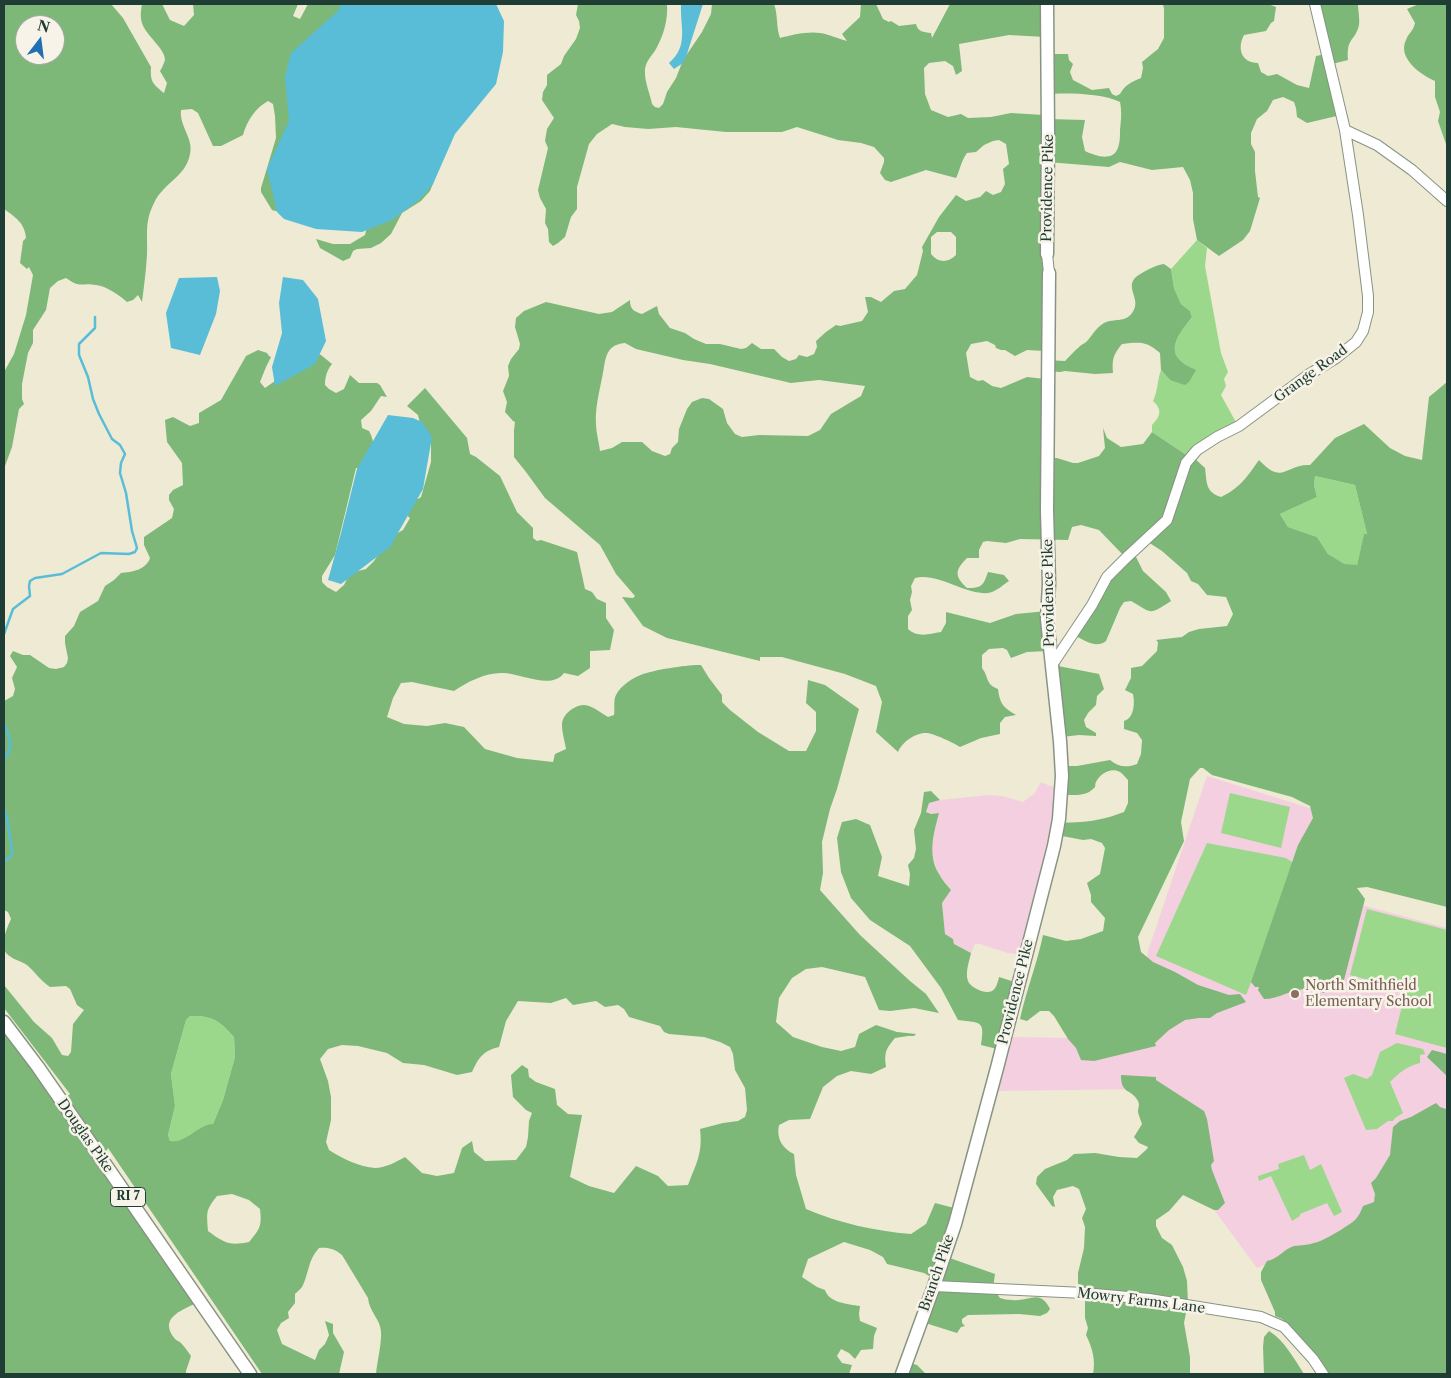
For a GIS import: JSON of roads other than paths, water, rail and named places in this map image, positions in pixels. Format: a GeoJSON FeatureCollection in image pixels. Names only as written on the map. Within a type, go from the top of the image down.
{"type":"FeatureCollection","features":[{"type":"Feature","properties":{"kind":"main road","name":"Providence Pike"},"geometry":{"type":"LineString","coordinates":[[1047,4],[1047,254]]}},
{"type":"Feature","properties":{"kind":"main road","name":"Providence Pike"},"geometry":{"type":"LineString","coordinates":[[970,1171],[1054,846],[1059,819],[1062,776],[1060,741],[1047,619],[1049,584],[1047,510],[1048,273]]}},
{"type":"Feature","properties":{"kind":"main road","name":"Douglas Pike"},"geometry":{"type":"LineString","coordinates":[[4,1022],[60,1098],[250,1374]]}},
{"type":"Feature","properties":{"kind":"main road","name":"Branch Pike"},"geometry":{"type":"LineString","coordinates":[[902,1374],[955,1224],[970,1171]]}},
{"type":"Feature","properties":{"kind":"street","name":"Grange Road"},"geometry":{"type":"LineString","coordinates":[[1052,665],[1092,605],[1107,577],[1167,520],[1186,463],[1197,450],[1239,426],[1308,375],[1336,358],[1356,342],[1363,331],[1368,312],[1368,296],[1345,130],[1314,4]]}},
{"type":"Feature","properties":{"kind":"street"},"geometry":{"type":"LineString","coordinates":[[1345,130],[1377,145],[1412,170],[1447,201]]}},
{"type":"Feature","properties":{"kind":"street","name":"Providence Pike"},"geometry":{"type":"LineString","coordinates":[[1047,254],[1048,273]]}},
{"type":"Feature","properties":{"kind":"street","name":"Mowry Farms Lane"},"geometry":{"type":"LineString","coordinates":[[934,1286],[1084,1293],[1149,1299],[1261,1317],[1284,1327],[1313,1359],[1323,1374]]}},
{"type":"Feature","properties":{"kind":"water"},"geometry":{"type":"Polygon","coordinates":[[[340,4],[496,4],[504,21],[503,52],[496,84],[455,134],[433,184],[420,199],[392,220],[362,232],[316,229],[284,219],[277,212],[267,169],[289,121],[285,77],[291,53],[339,10],[340,4]]]}},
{"type":"Feature","properties":{"kind":"water"},"geometry":{"type":"Polygon","coordinates":[[[681,4],[703,4],[686,57],[683,63],[674,69],[669,63],[675,57],[681,43],[681,4]]]}},
{"type":"Feature","properties":{"kind":"water"},"geometry":{"type":"Polygon","coordinates":[[[217,277],[220,291],[216,314],[200,355],[171,348],[166,313],[179,278],[217,277]]]}},
{"type":"Feature","properties":{"kind":"water"},"geometry":{"type":"Polygon","coordinates":[[[283,277],[303,280],[318,299],[326,341],[315,364],[275,386],[272,367],[282,333],[279,303],[283,277]]]}},
{"type":"Feature","properties":{"kind":"water"},"geometry":{"type":"Polygon","coordinates":[[[388,415],[413,418],[422,422],[432,437],[423,489],[390,547],[341,584],[328,580],[357,469],[388,415]]]}},
{"type":"Feature","properties":{"kind":"waterway"},"geometry":{"type":"LineString","coordinates":[[4,634],[13,609],[30,596],[30,581],[35,578],[62,574],[101,553],[129,554],[135,552],[137,548],[120,473],[121,463],[125,454],[120,445],[112,439],[99,414],[79,355],[79,344],[95,328],[95,317]]}},
{"type":"Feature","properties":{"kind":"waterway"},"geometry":{"type":"LineString","coordinates":[[4,723],[10,746],[4,759]]}},
{"type":"Feature","properties":{"kind":"waterway"},"geometry":{"type":"LineString","coordinates":[[4,810],[12,851],[11,856],[4,862]]}},
{"type":"Feature","properties":{"kind":"waterway"},"geometry":{"type":"LineString","coordinates":[[4,1170],[4,1175]]}},
{"type":"Feature","properties":{"kind":"place","name":"North Smithfield Elementary School"},"geometry":{"type":"Point","coordinates":[1295,994]}}]}
